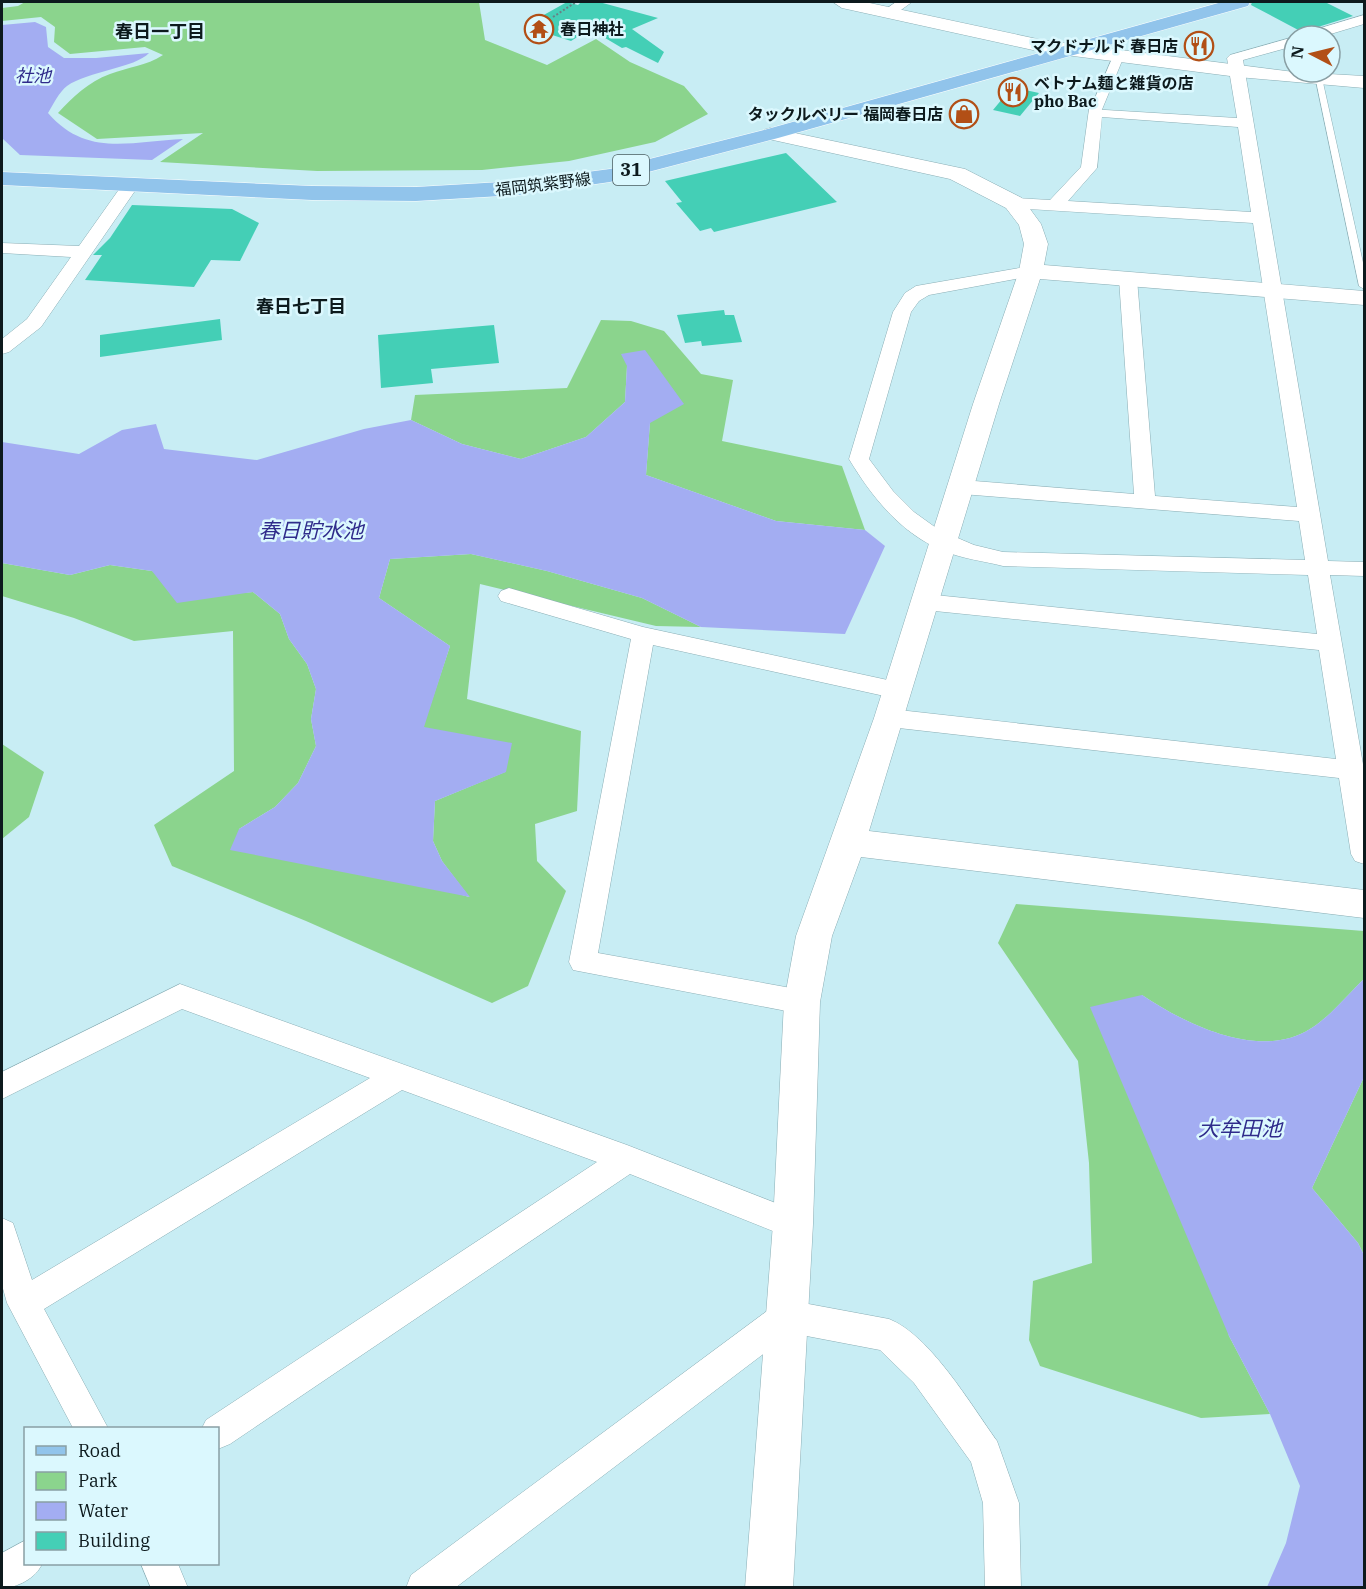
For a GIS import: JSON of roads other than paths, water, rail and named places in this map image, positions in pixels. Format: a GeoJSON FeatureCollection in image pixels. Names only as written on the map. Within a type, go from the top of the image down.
{"type":"FeatureCollection","features":[{"type":"Feature","properties":{"kind":"main road","name":"福岡筑紫野線"},"geometry":{"type":"LineString","coordinates":[[2,168],[404,185],[517,178],[586,168],[647,155],[1204,2]]}},
{"type":"Feature","properties":{"kind":"main road","name":"福岡筑紫野線"},"geometry":{"type":"LineString","coordinates":[[2,179],[366,194],[455,193],[519,188],[610,175],[771,134],[1240,2]]}},
{"type":"Feature","properties":{"kind":"street"},"geometry":{"type":"LineString","coordinates":[[842,2],[898,7],[1041,46],[1282,75]]}},
{"type":"Feature","properties":{"kind":"street"},"geometry":{"type":"LineString","coordinates":[[1342,26],[1365,19]]}},
{"type":"Feature","properties":{"kind":"street"},"geometry":{"type":"LineString","coordinates":[[1282,44],[1235,58],[1365,854]]}},
{"type":"Feature","properties":{"kind":"street"},"geometry":{"type":"LineString","coordinates":[[1056,204],[1089,168],[1095,112],[1118,56]]}},
{"type":"Feature","properties":{"kind":"street"},"geometry":{"type":"LineString","coordinates":[[1342,80],[1365,82]]}},
{"type":"Feature","properties":{"kind":"street"},"geometry":{"type":"LineString","coordinates":[[1095,112],[1245,123]]}},
{"type":"Feature","properties":{"kind":"street"},"geometry":{"type":"LineString","coordinates":[[771,134],[957,174],[1014,203],[1261,218]]}},
{"type":"Feature","properties":{"kind":"street"},"geometry":{"type":"LineString","coordinates":[[2,348],[34,323],[131,185]]}},
{"type":"Feature","properties":{"kind":"street"},"geometry":{"type":"LineString","coordinates":[[769,1587],[793,1224],[802,1002],[814,936],[849,842],[945,544],[986,404],[1031,271],[1036,244],[1030,224],[1014,203]]}},
{"type":"Feature","properties":{"kind":"street"},"geometry":{"type":"LineString","coordinates":[[2,248],[82,252]]}},
{"type":"Feature","properties":{"kind":"street"},"geometry":{"type":"LineString","coordinates":[[1365,298],[1031,271],[923,290],[912,297],[902,312],[859,459],[878,491],[909,520],[945,544],[1004,559],[1365,569]]}},
{"type":"Feature","properties":{"kind":"street"},"geometry":{"type":"LineString","coordinates":[[1128,279],[1145,502]]}},
{"type":"Feature","properties":{"kind":"street"},"geometry":{"type":"LineString","coordinates":[[962,487],[1309,515]]}},
{"type":"Feature","properties":{"kind":"street"},"geometry":{"type":"LineString","coordinates":[[510,596],[894,704],[1351,770]]}},
{"type":"Feature","properties":{"kind":"street"},"geometry":{"type":"LineString","coordinates":[[926,602],[1330,644]]}},
{"type":"Feature","properties":{"kind":"street"},"geometry":{"type":"LineString","coordinates":[[643,635],[583,962],[802,1002]]}},
{"type":"Feature","properties":{"kind":"street"},"geometry":{"type":"LineString","coordinates":[[849,842],[1365,904]]}},
{"type":"Feature","properties":{"kind":"street"},"geometry":{"type":"LineString","coordinates":[[2,1086],[180,996],[627,1159],[793,1224]]}},
{"type":"Feature","properties":{"kind":"street"},"geometry":{"type":"LineString","coordinates":[[23,1303],[400,1076]]}},
{"type":"Feature","properties":{"kind":"street"},"geometry":{"type":"LineString","coordinates":[[219,1430],[627,1159]]}},
{"type":"Feature","properties":{"kind":"street"},"geometry":{"type":"LineString","coordinates":[[2,1233],[23,1303],[90,1427]]}},
{"type":"Feature","properties":{"kind":"street"},"geometry":{"type":"LineString","coordinates":[[424,1587],[787,1316],[889,1335],[926,1371],[985,1453],[1001,1503],[1003,1587]]}},
{"type":"Feature","properties":{"kind":"street"},"geometry":{"type":"LineString","coordinates":[[2,1574],[24,1559]]}},
{"type":"Feature","properties":{"kind":"street"},"geometry":{"type":"LineString","coordinates":[[160,1565],[170,1587]]}},
{"type":"Feature","properties":{"kind":"lane"},"geometry":{"type":"LineString","coordinates":[[1319,84],[1365,286]]}},
{"type":"Feature","properties":{"kind":"water","name":"社池"},"geometry":{"type":"Polygon","coordinates":[[[35,22],[46,27],[48,47],[64,58],[96,58],[149,53],[133,62],[67,86],[48,113],[63,127],[94,142],[111,144],[183,139],[152,160],[20,155],[2,138],[2,25],[35,22]]]}},
{"type":"Feature","properties":{"kind":"water","name":"春日貯水池"},"geometry":{"type":"Polygon","coordinates":[[[645,350],[684,404],[650,423],[646,475],[776,521],[865,530],[885,546],[845,634],[701,627],[642,598],[547,571],[471,554],[390,559],[379,598],[450,646],[424,727],[512,743],[506,772],[435,801],[433,841],[442,861],[470,897],[230,850],[239,829],[275,807],[298,783],[316,746],[311,719],[316,689],[307,664],[289,639],[280,614],[253,592],[177,603],[152,571],[110,565],[70,575],[2,563],[2,442],[79,454],[122,430],[156,424],[164,449],[257,460],[364,429],[411,420],[462,444],[521,459],[586,437],[625,402],[627,366],[621,354],[645,350]]]}},
{"type":"Feature","properties":{"kind":"water","name":"大牟田池"},"geometry":{"type":"Polygon","coordinates":[[[1364,979],[1364,1077],[1312,1188],[1358,1243],[1364,1255],[1364,1587],[1267,1587],[1286,1543],[1300,1486],[1270,1414],[1229,1336],[1090,1007],[1142,995],[1179,1017],[1223,1035],[1246,1040],[1269,1041],[1290,1038],[1310,1029],[1364,979]]]}},
{"type":"Feature","properties":{"kind":"place","name":"春日神社"},"geometry":{"type":"Point","coordinates":[539,29]}},
{"type":"Feature","properties":{"kind":"place","name":"マクドナルド 春日店"},"geometry":{"type":"Point","coordinates":[1199,46]}},
{"type":"Feature","properties":{"kind":"place","name":"ベトナム麺と雑貨の店 pho Bac"},"geometry":{"type":"Point","coordinates":[1013,92]}},
{"type":"Feature","properties":{"kind":"place","name":"タックルベリー 福岡春日店"},"geometry":{"type":"Point","coordinates":[964,114]}},
{"type":"Feature","properties":{"kind":"district","name":"春日一丁目"},"geometry":{"type":"Point","coordinates":[160,32]}},
{"type":"Feature","properties":{"kind":"district","name":"春日七丁目"},"geometry":{"type":"Point","coordinates":[301,307]}}]}
